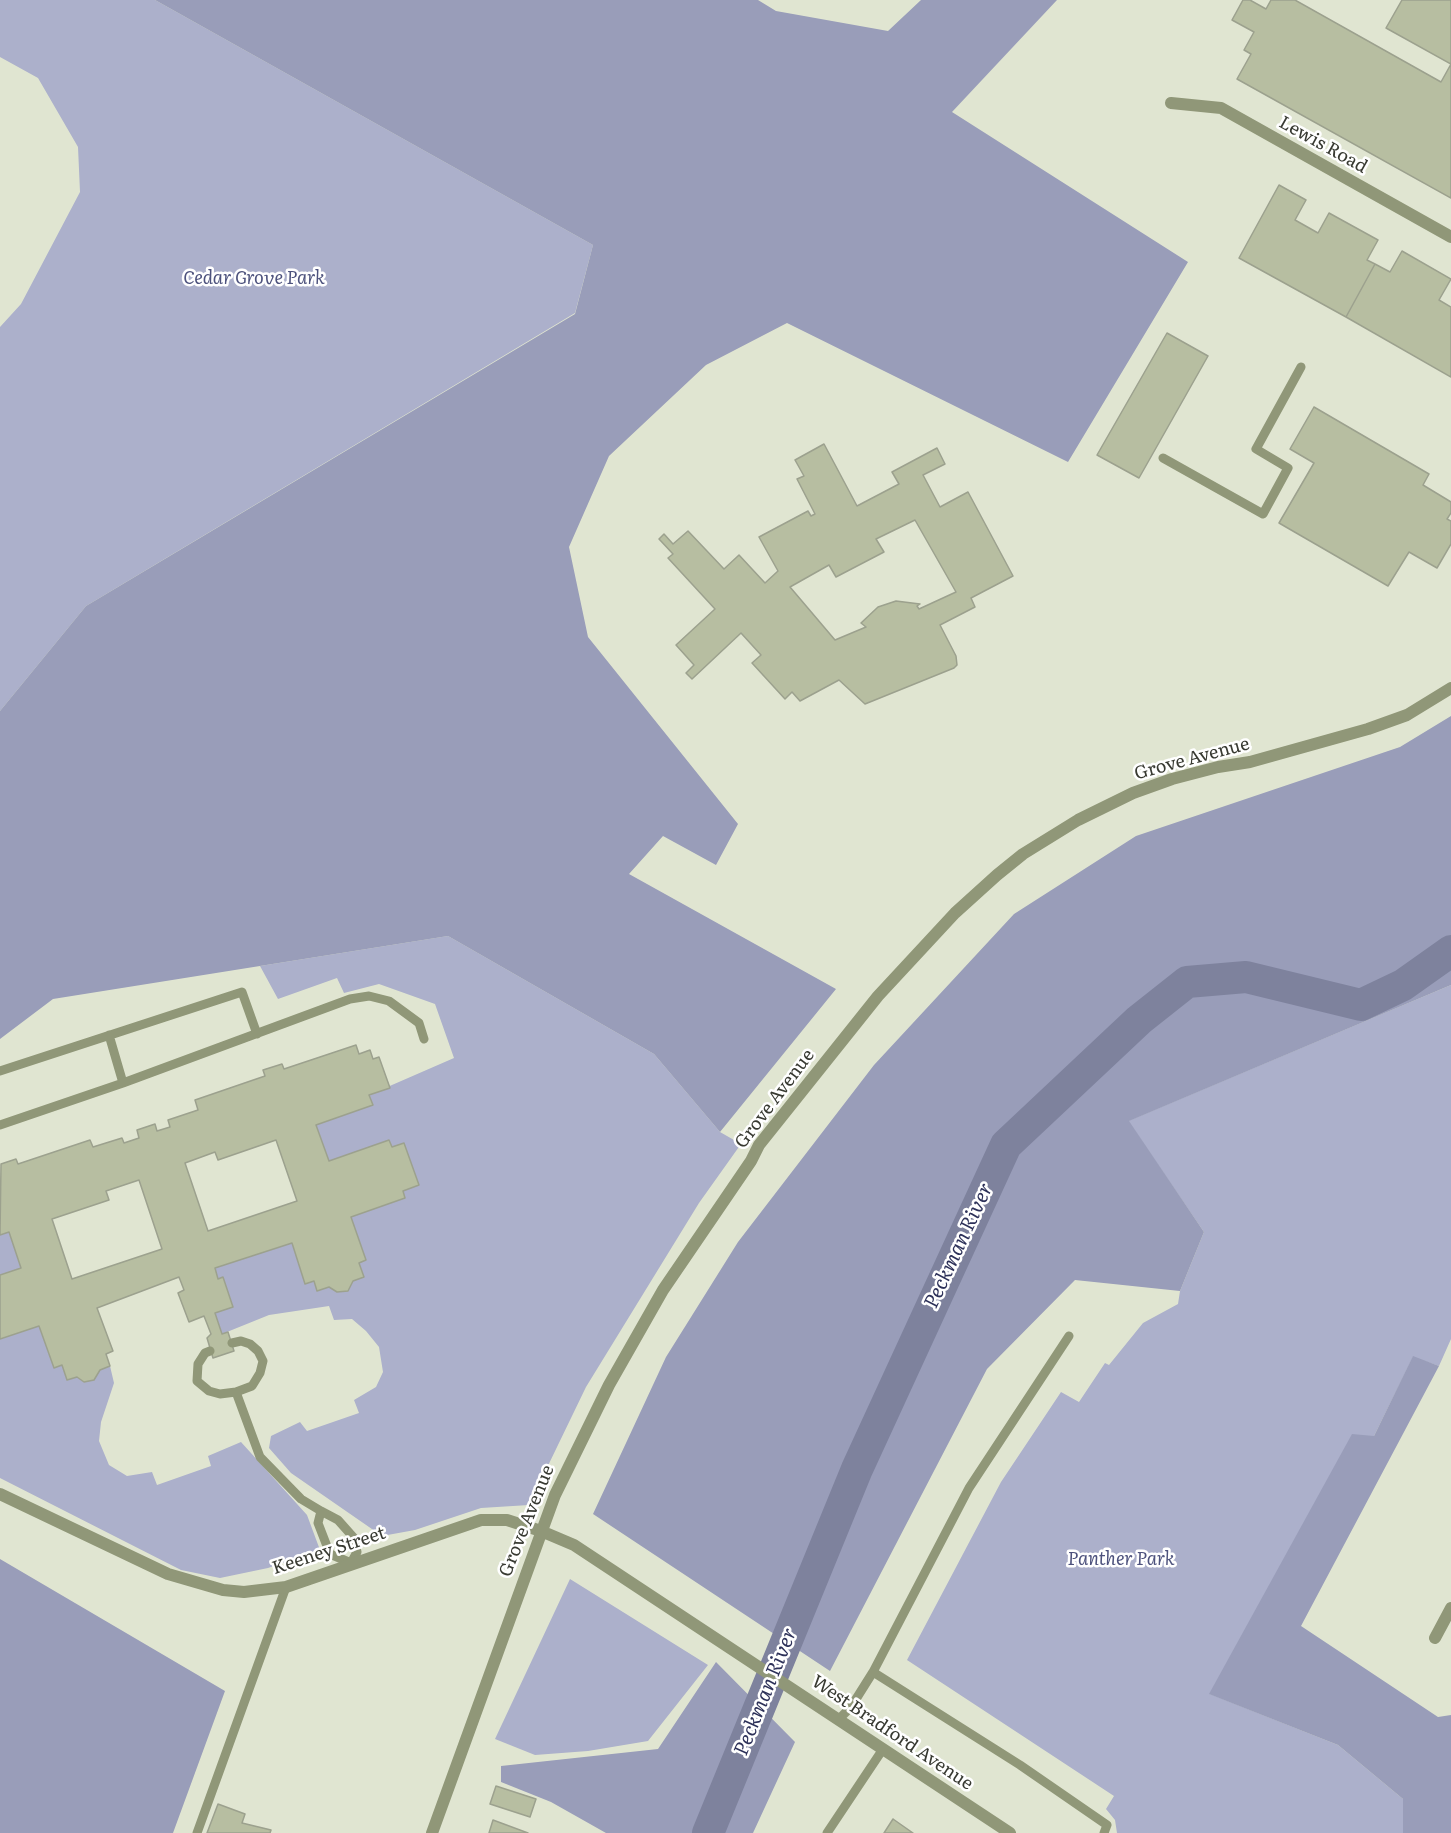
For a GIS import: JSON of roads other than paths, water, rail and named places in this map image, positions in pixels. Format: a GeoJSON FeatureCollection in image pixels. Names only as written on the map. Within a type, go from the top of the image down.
{"type":"FeatureCollection","features":[{"type":"Feature","properties":{"kind":"street","name":"Lewis Road"},"geometry":{"type":"LineString","coordinates":[[1171,103],[1221,108],[1451,237]]}},
{"type":"Feature","properties":{"kind":"street","name":"Grove Avenue"},"geometry":{"type":"LineString","coordinates":[[432,1833],[541,1531],[581,1438],[631,1344],[676,1271],[751,1161],[759,1145],[878,996],[955,913],[1023,854],[1078,820],[1133,793],[1183,776],[1250,762],[1368,729],[1407,715],[1451,688]]}},
{"type":"Feature","properties":{"kind":"street","name":"Keeney Street"},"geometry":{"type":"LineString","coordinates":[[0,1494],[186,1582],[244,1592],[286,1587],[481,1520],[507,1520],[541,1531]]}},
{"type":"Feature","properties":{"kind":"street","name":"West Bradford Avenue"},"geometry":{"type":"LineString","coordinates":[[541,1531],[574,1545],[1010,1833]]}},
{"type":"Feature","properties":{"kind":"street"},"geometry":{"type":"LineString","coordinates":[[1435,1638],[1451,1608]]}},
{"type":"Feature","properties":{"kind":"lane"},"geometry":{"type":"LineString","coordinates":[[1163,458],[1263,514],[1288,468],[1256,449],[1301,367]]}},
{"type":"Feature","properties":{"kind":"lane"},"geometry":{"type":"LineString","coordinates":[[0,1071],[242,992],[257,1034]]}},
{"type":"Feature","properties":{"kind":"lane"},"geometry":{"type":"LineString","coordinates":[[0,1125],[123,1083],[350,999],[369,996],[389,1001],[419,1023],[424,1039]]}},
{"type":"Feature","properties":{"kind":"lane"},"geometry":{"type":"LineString","coordinates":[[108,1035],[123,1083]]}},
{"type":"Feature","properties":{"kind":"lane"},"geometry":{"type":"LineString","coordinates":[[839,1719],[851,1707],[873,1672],[969,1488],[1069,1336]]}},
{"type":"Feature","properties":{"kind":"lane"},"geometry":{"type":"LineString","coordinates":[[210,1351],[205,1353],[198,1364],[196,1381],[220,1394],[236,1392],[252,1386],[260,1373],[263,1361],[258,1351],[250,1344],[241,1341],[232,1343]]}},
{"type":"Feature","properties":{"kind":"lane"},"geometry":{"type":"LineString","coordinates":[[236,1392],[260,1457],[301,1499],[338,1520],[354,1538],[357,1552],[351,1563],[330,1554],[318,1523],[321,1511]]}},
{"type":"Feature","properties":{"kind":"lane"},"geometry":{"type":"LineString","coordinates":[[197,1833],[286,1587]]}},
{"type":"Feature","properties":{"kind":"lane"},"geometry":{"type":"LineString","coordinates":[[873,1672],[1020,1765],[1107,1826],[1104,1833]]}},
{"type":"Feature","properties":{"kind":"lane"},"geometry":{"type":"LineString","coordinates":[[827,1833],[884,1749]]}},
{"type":"Feature","properties":{"kind":"waterway","name":"Peckman River"},"geometry":{"type":"LineString","coordinates":[[708,1833],[857,1469],[1006,1145],[1139,1020],[1187,982],[1246,977],[1361,1005],[1403,985],[1451,951]]}},
{"type":"Feature","properties":{"kind":"park label","name":"Cedar Grove Park"},"geometry":{"type":"Point","coordinates":[254,279]}},
{"type":"Feature","properties":{"kind":"park label","name":"Panther Park"},"geometry":{"type":"Point","coordinates":[1121,1560]}}]}
